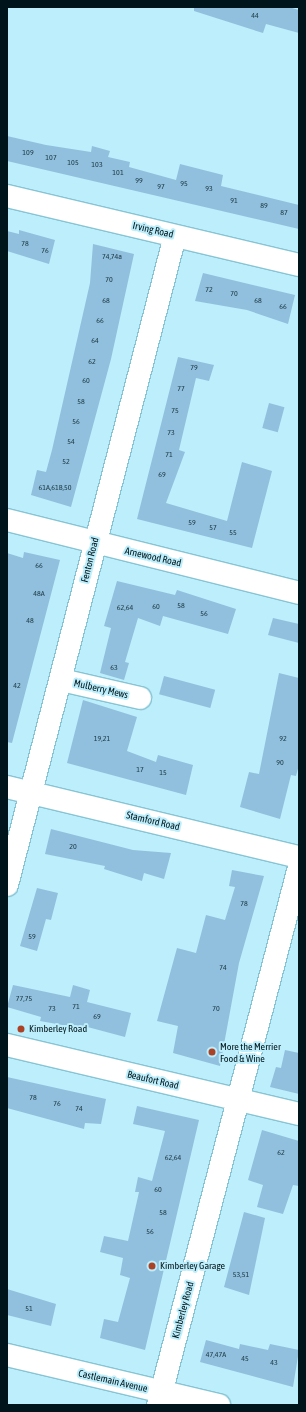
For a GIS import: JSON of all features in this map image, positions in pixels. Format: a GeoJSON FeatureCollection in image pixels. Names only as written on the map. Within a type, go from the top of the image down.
{"type":"FeatureCollection","features":[{"type":"Feature","properties":{"kind":"street","name":"Irving Road"},"geometry":{"type":"LineString","coordinates":[[7,196],[299,265]]}},
{"type":"Feature","properties":{"kind":"street","name":"Fenton Road"},"geometry":{"type":"LineString","coordinates":[[7,885],[61,680],[94,543],[175,236]]}},
{"type":"Feature","properties":{"kind":"street","name":"Arnewood Road"},"geometry":{"type":"LineString","coordinates":[[7,520],[94,543],[299,593]]}},
{"type":"Feature","properties":{"kind":"street","name":"Mulberry Mews"},"geometry":{"type":"LineString","coordinates":[[61,680],[140,698]]}},
{"type":"Feature","properties":{"kind":"street","name":"Stamford Road"},"geometry":{"type":"LineString","coordinates":[[7,787],[299,857]]}},
{"type":"Feature","properties":{"kind":"street","name":"Kimberley Road"},"geometry":{"type":"LineString","coordinates":[[160,1398],[299,867]]}},
{"type":"Feature","properties":{"kind":"street","name":"Beaufort Road"},"geometry":{"type":"LineString","coordinates":[[7,1044],[299,1114]]}},
{"type":"Feature","properties":{"kind":"street","name":"Castlemain Avenue"},"geometry":{"type":"LineString","coordinates":[[7,1355],[160,1398],[219,1405]]}},
{"type":"Feature","properties":{"kind":"building"},"geometry":{"type":"Polygon","coordinates":[[[194,7],[289,7],[299,10],[299,33],[266,24],[263,33],[194,11],[194,7]]]}},
{"type":"Feature","properties":{"kind":"building"},"geometry":{"type":"Polygon","coordinates":[[[7,136],[46,145],[91,152],[92,146],[110,151],[108,157],[130,162],[129,167],[176,180],[180,164],[223,175],[221,186],[299,205],[299,229],[7,161],[7,136]]]}},
{"type":"Feature","properties":{"kind":"building"},"geometry":{"type":"Polygon","coordinates":[[[19,230],[55,240],[49,264],[7,251],[7,231],[19,234],[19,230]]]}},
{"type":"Feature","properties":{"kind":"building"},"geometry":{"type":"Polygon","coordinates":[[[93,244],[134,254],[111,359],[71,507],[31,495],[37,470],[46,472],[52,450],[90,283],[93,244]]]}},
{"type":"Feature","properties":{"kind":"building"},"geometry":{"type":"Polygon","coordinates":[[[203,273],[295,295],[288,324],[247,310],[195,301],[203,273]]]}},
{"type":"Feature","properties":{"kind":"building"},"geometry":{"type":"Polygon","coordinates":[[[178,357],[214,365],[209,381],[196,378],[179,450],[185,452],[166,503],[227,521],[242,462],[272,471],[252,548],[137,519],[178,357]]]}},
{"type":"Feature","properties":{"kind":"building"},"geometry":{"type":"Polygon","coordinates":[[[269,403],[284,407],[278,432],[262,428],[269,403]]]}},
{"type":"Feature","properties":{"kind":"building"},"geometry":{"type":"Polygon","coordinates":[[[24,552],[60,560],[12,743],[7,742],[7,553],[23,558],[24,552]]]}},
{"type":"Feature","properties":{"kind":"building"},"geometry":{"type":"Polygon","coordinates":[[[117,581],[175,595],[177,590],[236,609],[228,634],[163,616],[160,626],[138,618],[125,662],[129,663],[124,680],[100,673],[111,628],[104,626],[117,581]]]}},
{"type":"Feature","properties":{"kind":"building"},"geometry":{"type":"Polygon","coordinates":[[[273,618],[299,624],[299,643],[268,635],[273,618]]]}},
{"type":"Feature","properties":{"kind":"building"},"geometry":{"type":"Polygon","coordinates":[[[279,673],[299,678],[299,765],[296,776],[291,775],[280,819],[240,807],[249,772],[259,774],[279,673]]]}},
{"type":"Feature","properties":{"kind":"building"},"geometry":{"type":"Polygon","coordinates":[[[164,676],[215,690],[210,708],[159,694],[164,676]]]}},
{"type":"Feature","properties":{"kind":"building"},"geometry":{"type":"Polygon","coordinates":[[[83,700],[137,717],[127,751],[156,762],[158,755],[193,765],[186,795],[67,763],[83,700]]]}},
{"type":"Feature","properties":{"kind":"building"},"geometry":{"type":"Polygon","coordinates":[[[51,829],[133,850],[171,853],[164,879],[144,873],[142,881],[104,869],[105,866],[45,854],[51,829]]]}},
{"type":"Feature","properties":{"kind":"building"},"geometry":{"type":"Polygon","coordinates":[[[232,870],[264,876],[239,963],[220,1066],[173,1053],[178,1026],[157,1021],[177,948],[196,953],[206,915],[225,920],[235,887],[229,886],[232,870]]]}},
{"type":"Feature","properties":{"kind":"building"},"geometry":{"type":"Polygon","coordinates":[[[37,888],[58,893],[51,920],[46,919],[37,951],[20,946],[37,888]]]}},
{"type":"Feature","properties":{"kind":"building"},"geometry":{"type":"Polygon","coordinates":[[[13,985],[70,997],[73,985],[90,990],[87,1002],[131,1013],[125,1037],[80,1025],[79,1028],[40,1021],[41,1017],[7,1007],[13,985]]]}},
{"type":"Feature","properties":{"kind":"building"},"geometry":{"type":"Polygon","coordinates":[[[285,1050],[299,1053],[299,1094],[270,1087],[276,1067],[281,1068],[285,1050]]]}},
{"type":"Feature","properties":{"kind":"building"},"geometry":{"type":"Polygon","coordinates":[[[7,1077],[106,1099],[101,1124],[85,1123],[84,1129],[7,1108],[7,1077]]]}},
{"type":"Feature","properties":{"kind":"building"},"geometry":{"type":"Polygon","coordinates":[[[137,1106],[199,1120],[145,1350],[100,1338],[104,1319],[118,1322],[130,1278],[120,1275],[123,1258],[100,1252],[104,1236],[128,1241],[139,1192],[135,1192],[138,1177],[152,1181],[165,1131],[133,1124],[137,1106]]]}},
{"type":"Feature","properties":{"kind":"building"},"geometry":{"type":"Polygon","coordinates":[[[262,1130],[299,1141],[299,1186],[293,1185],[283,1214],[257,1207],[263,1185],[248,1180],[262,1130]]]}},
{"type":"Feature","properties":{"kind":"building"},"geometry":{"type":"Polygon","coordinates":[[[244,1212],[265,1218],[249,1295],[224,1287],[244,1212]]]}},
{"type":"Feature","properties":{"kind":"building"},"geometry":{"type":"Polygon","coordinates":[[[7,1289],[56,1304],[51,1326],[7,1315],[7,1289]]]}},
{"type":"Feature","properties":{"kind":"building"},"geometry":{"type":"Polygon","coordinates":[[[206,1340],[239,1349],[240,1344],[268,1350],[270,1344],[299,1350],[293,1387],[200,1362],[206,1340]]]}},
{"type":"Feature","properties":{"kind":"place","name":"Kimberley Road"},"geometry":{"type":"Point","coordinates":[21,1029]}},
{"type":"Feature","properties":{"kind":"place","name":"More the Merrier Food & Wine"},"geometry":{"type":"Point","coordinates":[212,1052]}},
{"type":"Feature","properties":{"kind":"place","name":"Kimberley Garage"},"geometry":{"type":"Point","coordinates":[152,1266]}}]}
